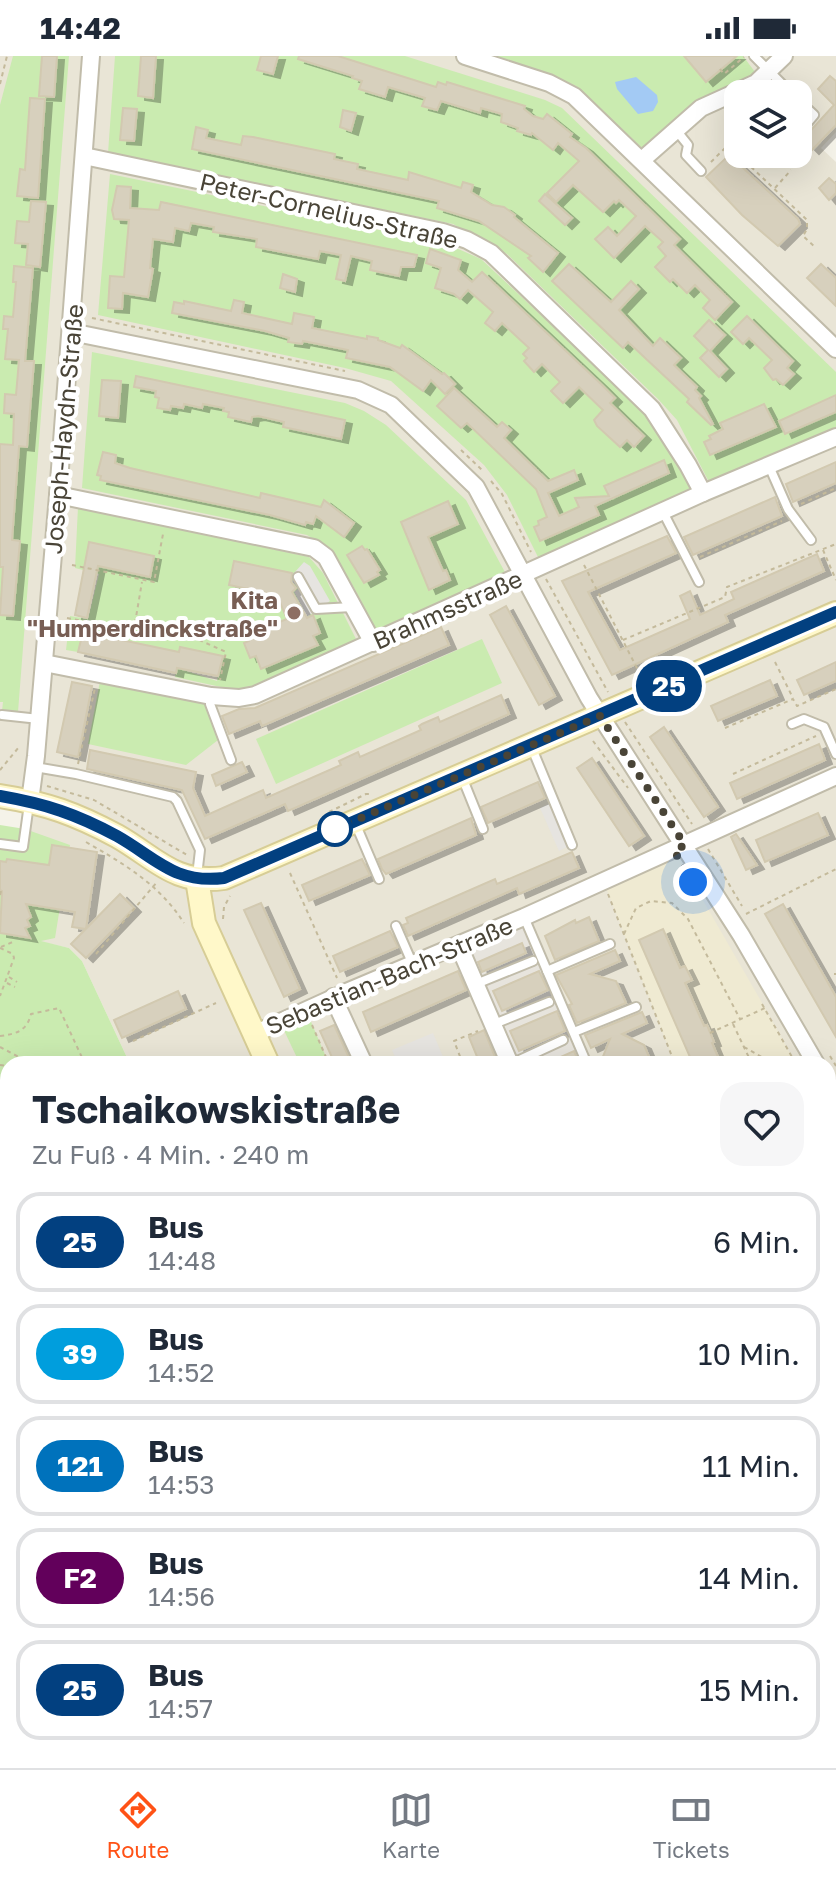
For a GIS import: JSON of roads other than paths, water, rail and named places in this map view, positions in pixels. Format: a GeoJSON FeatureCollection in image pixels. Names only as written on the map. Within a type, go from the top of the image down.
{"type":"FeatureCollection","features":[{"type":"Feature","properties":{"kind":"street","name":"Joseph-Haydn-Straße"},"geometry":{"type":"LineString","coordinates":[[30,801],[58,495],[91,56]]}},
{"type":"Feature","properties":{"kind":"street"},"geometry":{"type":"LineString","coordinates":[[465,56],[549,83],[574,96],[836,349]]}},
{"type":"Feature","properties":{"kind":"street"},"geometry":{"type":"LineString","coordinates":[[642,160],[701,108],[756,83],[784,56]]}},
{"type":"Feature","properties":{"kind":"street","name":"Peter-Cornelius-Straße"},"geometry":{"type":"LineString","coordinates":[[84,156],[443,232],[491,253],[652,409],[703,493]]}},
{"type":"Feature","properties":{"kind":"street"},"geometry":{"type":"LineString","coordinates":[[71,332],[358,390],[391,405],[476,487],[600,716],[685,845],[773,1005],[810,1056]]}},
{"type":"Feature","properties":{"kind":"street","name":"Brahmsstraße"},"geometry":{"type":"LineString","coordinates":[[44,663],[213,696],[239,698],[255,695],[703,493],[836,437]]}},
{"type":"Feature","properties":{"kind":"street"},"geometry":{"type":"LineString","coordinates":[[58,495],[314,548],[326,557],[373,643]]}},
{"type":"Feature","properties":{"kind":"street"},"geometry":{"type":"LineString","coordinates":[[0,796],[46,804],[89,822],[120,838],[167,870],[197,879],[224,878],[836,613]]}},
{"type":"Feature","properties":{"kind":"street","name":"Sebastian-Bach-Straße"},"geometry":{"type":"LineString","coordinates":[[254,1034],[835,779]]}},
{"type":"Feature","properties":{"kind":"street"},"geometry":{"type":"LineString","coordinates":[[197,879],[204,923],[264,1056]]}},
{"type":"Feature","properties":{"kind":"street"},"geometry":{"type":"LineString","coordinates":[[459,946],[507,1056]]}},
{"type":"Feature","properties":{"kind":"street"},"geometry":{"type":"LineString","coordinates":[[338,995],[361,1056]]}},
{"type":"Feature","properties":{"kind":"lane"},"geometry":{"type":"LineString","coordinates":[[754,56],[777,80]]}},
{"type":"Feature","properties":{"kind":"lane"},"geometry":{"type":"LineString","coordinates":[[676,129],[688,145],[686,155],[701,171]]}},
{"type":"Feature","properties":{"kind":"lane"},"geometry":{"type":"LineString","coordinates":[[769,466],[788,509],[811,540]]}},
{"type":"Feature","properties":{"kind":"lane"},"geometry":{"type":"LineString","coordinates":[[663,512],[699,582]]}},
{"type":"Feature","properties":{"kind":"lane"},"geometry":{"type":"LineString","coordinates":[[298,577],[316,609],[352,607]]}},
{"type":"Feature","properties":{"kind":"lane"},"geometry":{"type":"LineString","coordinates":[[213,696],[210,704],[231,760]]}},
{"type":"Feature","properties":{"kind":"lane"},"geometry":{"type":"LineString","coordinates":[[2,715],[39,719]]}},
{"type":"Feature","properties":{"kind":"lane"},"geometry":{"type":"LineString","coordinates":[[792,724],[804,719],[824,727],[836,754]]}},
{"type":"Feature","properties":{"kind":"lane"},"geometry":{"type":"LineString","coordinates":[[530,746],[572,845]]}},
{"type":"Feature","properties":{"kind":"lane"},"geometry":{"type":"LineString","coordinates":[[35,767],[166,795],[177,801],[200,850],[197,879]]}},
{"type":"Feature","properties":{"kind":"lane"},"geometry":{"type":"LineString","coordinates":[[462,776],[483,829]]}},
{"type":"Feature","properties":{"kind":"lane"},"geometry":{"type":"LineString","coordinates":[[0,844],[23,847],[30,801]]}},
{"type":"Feature","properties":{"kind":"lane"},"geometry":{"type":"LineString","coordinates":[[354,820],[379,879]]}},
{"type":"Feature","properties":{"kind":"lane","name":"Sebastian-Bach-Straße"},"geometry":{"type":"LineString","coordinates":[[524,917],[584,1056]]}},
{"type":"Feature","properties":{"kind":"lane"},"geometry":{"type":"LineString","coordinates":[[396,926],[413,965]]}},
{"type":"Feature","properties":{"kind":"lane"},"geometry":{"type":"LineString","coordinates":[[547,971],[610,944]]}},
{"type":"Feature","properties":{"kind":"lane"},"geometry":{"type":"LineString","coordinates":[[476,984],[533,961]]}},
{"type":"Feature","properties":{"kind":"lane"},"geometry":{"type":"LineString","coordinates":[[493,1025],[549,1002]]}},
{"type":"Feature","properties":{"kind":"lane"},"geometry":{"type":"LineString","coordinates":[[574,1032],[636,1007]]}},
{"type":"Feature","properties":{"kind":"lane"},"geometry":{"type":"LineString","coordinates":[[528,1056],[563,1040]]}},
{"type":"Feature","properties":{"kind":"water"},"geometry":{"type":"Polygon","coordinates":[[[636,77],[657,95],[658,102],[653,111],[638,114],[617,89],[615,82],[636,77]]]}},
{"type":"Feature","properties":{"kind":"place","name":"Kita \"Humperdinckstraße\""},"geometry":{"type":"Point","coordinates":[294,613]}}]}
